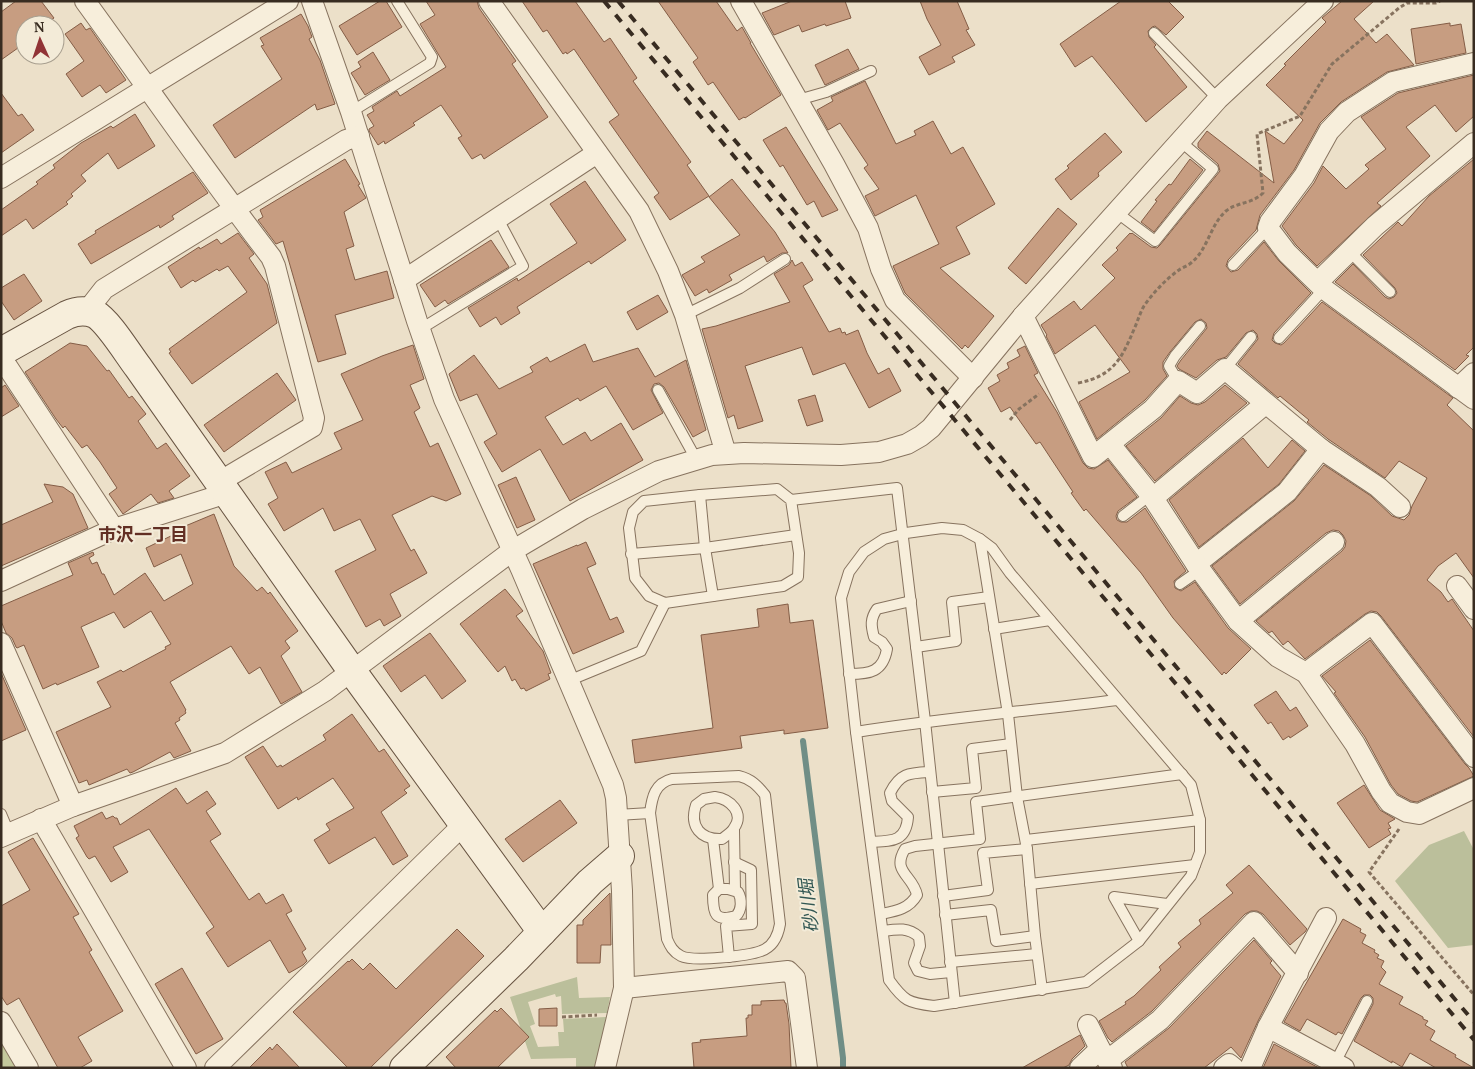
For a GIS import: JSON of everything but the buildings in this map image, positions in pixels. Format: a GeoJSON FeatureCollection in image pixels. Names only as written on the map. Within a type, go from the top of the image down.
{"type":"FeatureCollection","features":[{"type":"Feature","properties":{"kind":"street"},"geometry":{"type":"LineString","coordinates":[[1,581],[114,530],[223,487],[312,427],[314,418],[275,266],[271,257],[233,208],[85,1]]}},
{"type":"Feature","properties":{"kind":"street"},"geometry":{"type":"LineString","coordinates":[[1,178],[288,1]]}},
{"type":"Feature","properties":{"kind":"street"},"geometry":{"type":"LineString","coordinates":[[312,1],[359,136],[420,330],[444,399],[613,785],[622,891],[624,988],[605,1068]]}},
{"type":"Feature","properties":{"kind":"street"},"geometry":{"type":"LineString","coordinates":[[489,1],[639,211],[668,271],[685,315],[726,454]]}},
{"type":"Feature","properties":{"kind":"street"},"geometry":{"type":"LineString","coordinates":[[741,1],[834,164],[868,228],[895,300],[973,378]]}},
{"type":"Feature","properties":{"kind":"street"},"geometry":{"type":"LineString","coordinates":[[5,835],[73,806],[225,753],[325,691],[512,551],[583,509],[659,471],[712,455],[862,454],[879,452],[907,444],[921,436],[931,428],[1023,316],[1218,99],[1323,1]]}},
{"type":"Feature","properties":{"kind":"street"},"geometry":{"type":"LineString","coordinates":[[1474,63],[1393,82],[1347,112],[1329,131],[1304,176],[1270,222],[1268,228],[1287,254],[1321,286],[1466,393],[1474,373]]}},
{"type":"Feature","properties":{"kind":"street"},"geometry":{"type":"LineString","coordinates":[[86,312],[104,289],[346,140],[359,136]]}},
{"type":"Feature","properties":{"kind":"street"},"geometry":{"type":"LineString","coordinates":[[1321,286],[1374,226],[1474,143]]}},
{"type":"Feature","properties":{"kind":"street"},"geometry":{"type":"LineString","coordinates":[[404,280],[597,153]]}},
{"type":"Feature","properties":{"kind":"street"},"geometry":{"type":"LineString","coordinates":[[1,352],[67,314],[77,311],[95,314],[110,330],[352,671],[542,932]]}},
{"type":"Feature","properties":{"kind":"street"},"geometry":{"type":"LineString","coordinates":[[1023,316],[1094,457],[1153,409],[1178,381],[1197,393],[1225,370],[1321,449],[1378,487],[1400,507]]}},
{"type":"Feature","properties":{"kind":"street"},"geometry":{"type":"LineString","coordinates":[[1,357],[114,530]]}},
{"type":"Feature","properties":{"kind":"street"},"geometry":{"type":"LineString","coordinates":[[1151,497],[1265,404]]}},
{"type":"Feature","properties":{"kind":"street"},"geometry":{"type":"LineString","coordinates":[[1110,444],[1151,497],[1198,567],[1238,621],[1278,657],[1306,673],[1356,744],[1390,803],[1407,812],[1419,814],[1474,788]]}},
{"type":"Feature","properties":{"kind":"street"},"geometry":{"type":"LineString","coordinates":[[1198,567],[1287,492],[1321,449]]}},
{"type":"Feature","properties":{"kind":"street"},"geometry":{"type":"LineString","coordinates":[[1238,621],[1334,542]]}},
{"type":"Feature","properties":{"kind":"street"},"geometry":{"type":"LineString","coordinates":[[1457,586],[1474,608]]}},
{"type":"Feature","properties":{"kind":"street"},"geometry":{"type":"LineString","coordinates":[[1306,673],[1372,623],[1474,757]]}},
{"type":"Feature","properties":{"kind":"street"},"geometry":{"type":"LineString","coordinates":[[1,643],[73,806]]}},
{"type":"Feature","properties":{"kind":"street"},"geometry":{"type":"LineString","coordinates":[[41,819],[186,1068]]}},
{"type":"Feature","properties":{"kind":"street"},"geometry":{"type":"LineString","coordinates":[[215,1068],[464,825]]}},
{"type":"Feature","properties":{"kind":"street"},"geometry":{"type":"LineString","coordinates":[[404,1068],[590,882],[620,856]]}},
{"type":"Feature","properties":{"kind":"street"},"geometry":{"type":"LineString","coordinates":[[1250,1068],[1268,1027],[1326,918]]}},
{"type":"Feature","properties":{"kind":"street"},"geometry":{"type":"LineString","coordinates":[[1080,1068],[1107,1059],[1160,1020],[1254,922],[1298,973]]}},
{"type":"Feature","properties":{"kind":"street"},"geometry":{"type":"LineString","coordinates":[[624,988],[788,971],[795,978],[807,1068]]}},
{"type":"Feature","properties":{"kind":"street"},"geometry":{"type":"LineString","coordinates":[[1,1022],[28,1068]]}},
{"type":"Feature","properties":{"kind":"street"},"geometry":{"type":"LineString","coordinates":[[1088,1025],[1107,1059]]}},
{"type":"Feature","properties":{"kind":"street"},"geometry":{"type":"LineString","coordinates":[[1268,1027],[1340,1065]]}},
{"type":"Feature","properties":{"kind":"street"},"geometry":{"type":"LineString","coordinates":[[1224,1068],[1229,1064],[1234,1068]]}},
{"type":"Feature","properties":{"kind":"lane"},"geometry":{"type":"LineString","coordinates":[[351,112],[430,63],[432,57],[397,1]]}},
{"type":"Feature","properties":{"kind":"lane"},"geometry":{"type":"LineString","coordinates":[[1154,33],[1218,99]]}},
{"type":"Feature","properties":{"kind":"lane"},"geometry":{"type":"LineString","coordinates":[[798,100],[826,92],[871,70]]}},
{"type":"Feature","properties":{"kind":"lane"},"geometry":{"type":"LineString","coordinates":[[1116,212],[1155,241],[1214,168],[1180,141]]}},
{"type":"Feature","properties":{"kind":"lane"},"geometry":{"type":"LineString","coordinates":[[420,330],[522,266],[498,219]]}},
{"type":"Feature","properties":{"kind":"lane"},"geometry":{"type":"LineString","coordinates":[[1233,265],[1268,228]]}},
{"type":"Feature","properties":{"kind":"lane"},"geometry":{"type":"LineString","coordinates":[[1350,252],[1390,292]]}},
{"type":"Feature","properties":{"kind":"lane"},"geometry":{"type":"LineString","coordinates":[[685,315],[740,288],[785,259]]}},
{"type":"Feature","properties":{"kind":"lane"},"geometry":{"type":"LineString","coordinates":[[1279,338],[1321,286]]}},
{"type":"Feature","properties":{"kind":"lane"},"geometry":{"type":"LineString","coordinates":[[1178,381],[1169,366],[1200,326]]}},
{"type":"Feature","properties":{"kind":"lane"},"geometry":{"type":"LineString","coordinates":[[1225,370],[1251,337]]}},
{"type":"Feature","properties":{"kind":"lane"},"geometry":{"type":"LineString","coordinates":[[658,390],[696,459]]}},
{"type":"Feature","properties":{"kind":"lane"},"geometry":{"type":"LineString","coordinates":[[792,500],[799,553],[798,577],[783,586],[665,603],[649,596],[635,578],[629,528],[633,512],[644,501],[700,494],[777,489],[792,500],[897,488],[925,721],[955,1002]]}},
{"type":"Feature","properties":{"kind":"lane"},"geometry":{"type":"LineString","coordinates":[[700,494],[705,548],[713,596]]}},
{"type":"Feature","properties":{"kind":"lane"},"geometry":{"type":"LineString","coordinates":[[1123,516],[1151,497]]}},
{"type":"Feature","properties":{"kind":"lane"},"geometry":{"type":"LineString","coordinates":[[942,528],[962,530],[980,539],[992,548],[1010,573],[1191,786],[1200,820],[1200,852],[1191,876],[1139,941],[1086,982],[934,1006],[915,1004],[900,996],[890,980],[856,732],[841,598],[850,572],[864,552],[884,539],[902,534],[942,528]]}},
{"type":"Feature","properties":{"kind":"lane"},"geometry":{"type":"LineString","coordinates":[[631,554],[705,548],[796,535]]}},
{"type":"Feature","properties":{"kind":"lane"},"geometry":{"type":"LineString","coordinates":[[980,539],[1008,714],[1017,797],[1026,844],[1042,990]]}},
{"type":"Feature","properties":{"kind":"lane"},"geometry":{"type":"LineString","coordinates":[[1180,584],[1198,567]]}},
{"type":"Feature","properties":{"kind":"lane"},"geometry":{"type":"LineString","coordinates":[[916,647],[956,641],[952,602],[989,597]]}},
{"type":"Feature","properties":{"kind":"lane"},"geometry":{"type":"LineString","coordinates":[[849,674],[868,674],[885,659],[887,649],[882,642],[874,637],[871,626],[872,616],[877,608],[911,601]]}},
{"type":"Feature","properties":{"kind":"lane"},"geometry":{"type":"LineString","coordinates":[[568,682],[641,651],[665,603]]}},
{"type":"Feature","properties":{"kind":"lane"},"geometry":{"type":"LineString","coordinates":[[994,629],[1050,620]]}},
{"type":"Feature","properties":{"kind":"lane"},"geometry":{"type":"LineString","coordinates":[[856,732],[925,721],[1008,714],[1117,700]]}},
{"type":"Feature","properties":{"kind":"lane"},"geometry":{"type":"LineString","coordinates":[[932,792],[976,788],[972,749],[1011,744]]}},
{"type":"Feature","properties":{"kind":"lane"},"geometry":{"type":"LineString","coordinates":[[871,842],[889,842],[902,836],[907,828],[908,817],[892,801],[890,793],[896,782],[903,777],[916,773],[930,772]]}},
{"type":"Feature","properties":{"kind":"lane"},"geometry":{"type":"LineString","coordinates":[[881,914],[902,910],[913,902],[917,895],[915,885],[901,869],[900,858],[905,850],[916,846],[980,839],[976,802],[1182,774]]}},
{"type":"Feature","properties":{"kind":"lane"},"geometry":{"type":"LineString","coordinates":[[738,776],[749,779],[765,795],[780,924],[779,933],[769,946],[761,951],[728,957],[690,959],[682,957],[671,948],[667,939],[650,814],[654,792],[665,780],[672,778],[738,776]]}},
{"type":"Feature","properties":{"kind":"lane"},"geometry":{"type":"LineString","coordinates":[[734,830],[722,839],[705,837],[699,833],[696,825],[694,811],[696,805],[704,799],[725,798],[736,810],[738,818],[734,830],[735,890],[740,895],[741,910],[734,917],[715,915],[713,911],[713,896],[719,890],[735,890]]}},
{"type":"Feature","properties":{"kind":"lane"},"geometry":{"type":"LineString","coordinates":[[1,814],[5,835]]}},
{"type":"Feature","properties":{"kind":"lane"},"geometry":{"type":"LineString","coordinates":[[617,815],[650,814]]}},
{"type":"Feature","properties":{"kind":"lane"},"geometry":{"type":"LineString","coordinates":[[943,896],[988,890],[984,853],[1026,844],[1200,820]]}},
{"type":"Feature","properties":{"kind":"lane"},"geometry":{"type":"LineString","coordinates":[[714,839],[719,890]]}},
{"type":"Feature","properties":{"kind":"lane"},"geometry":{"type":"LineString","coordinates":[[728,957],[726,926],[752,924],[752,870],[734,862]]}},
{"type":"Feature","properties":{"kind":"lane"},"geometry":{"type":"LineString","coordinates":[[1030,884],[1195,865]]}},
{"type":"Feature","properties":{"kind":"lane"},"geometry":{"type":"LineString","coordinates":[[1139,941],[1114,897],[1168,904]]}},
{"type":"Feature","properties":{"kind":"lane"},"geometry":{"type":"LineString","coordinates":[[946,915],[991,910],[996,940],[1035,936]]}},
{"type":"Feature","properties":{"kind":"lane"},"geometry":{"type":"LineString","coordinates":[[883,931],[902,928],[913,932],[919,938],[920,946],[914,963],[918,971],[930,974],[951,972]]}},
{"type":"Feature","properties":{"kind":"lane"},"geometry":{"type":"LineString","coordinates":[[950,962],[1037,954]]}},
{"type":"Feature","properties":{"kind":"lane"},"geometry":{"type":"LineString","coordinates":[[1340,1065],[1367,1001]]}},
{"type":"Feature","properties":{"kind":"path"},"geometry":{"type":"LineString","coordinates":[[1075,384],[1084,382],[1112,369],[1123,355],[1143,308],[1170,278],[1192,262],[1205,243],[1215,223],[1229,209],[1257,199],[1263,193],[1257,134],[1300,116],[1332,64],[1399,8],[1407,3],[1436,3],[1440,1]]}},
{"type":"Feature","properties":{"kind":"path"},"geometry":{"type":"LineString","coordinates":[[1010,420],[1019,409],[1044,391]]}},
{"type":"Feature","properties":{"kind":"path"},"geometry":{"type":"LineString","coordinates":[[1407,812],[1399,830],[1369,872],[1474,995]]}},
{"type":"Feature","properties":{"kind":"path"},"geometry":{"type":"LineString","coordinates":[[562,1017],[618,1015]]}},
{"type":"Feature","properties":{"kind":"green space"},"geometry":{"type":"Polygon","coordinates":[[[1464,831],[1474,850],[1474,945],[1448,948],[1395,881],[1429,845],[1464,831]]]}},
{"type":"Feature","properties":{"kind":"green space"},"geometry":{"type":"Polygon","coordinates":[[[577,977],[579,998],[610,997],[607,1013],[562,1014],[561,996],[556,997],[555,994],[528,1002],[535,1024],[530,1026],[538,1047],[559,1046],[558,1032],[564,1032],[563,1019],[606,1017],[595,1068],[576,1068],[576,1058],[531,1059],[510,997],[577,977]]]}},
{"type":"Feature","properties":{"kind":"green space"},"geometry":{"type":"Polygon","coordinates":[[[1,1040],[16,1068],[1,1068],[1,1040]]]}},
{"type":"Feature","properties":{"kind":"waterway","name":"砂川堀"},"geometry":{"type":"LineString","coordinates":[[803,741],[843,1068]]}},
{"type":"Feature","properties":{"kind":"railway"},"geometry":{"type":"LineString","coordinates":[[604,1],[1474,1040]]}},
{"type":"Feature","properties":{"kind":"railway"},"geometry":{"type":"LineString","coordinates":[[618,1],[1474,1022]]}},
{"type":"Feature","properties":{"kind":"district","name":"市沢一丁目"},"geometry":{"type":"Point","coordinates":[143,534]}}]}
